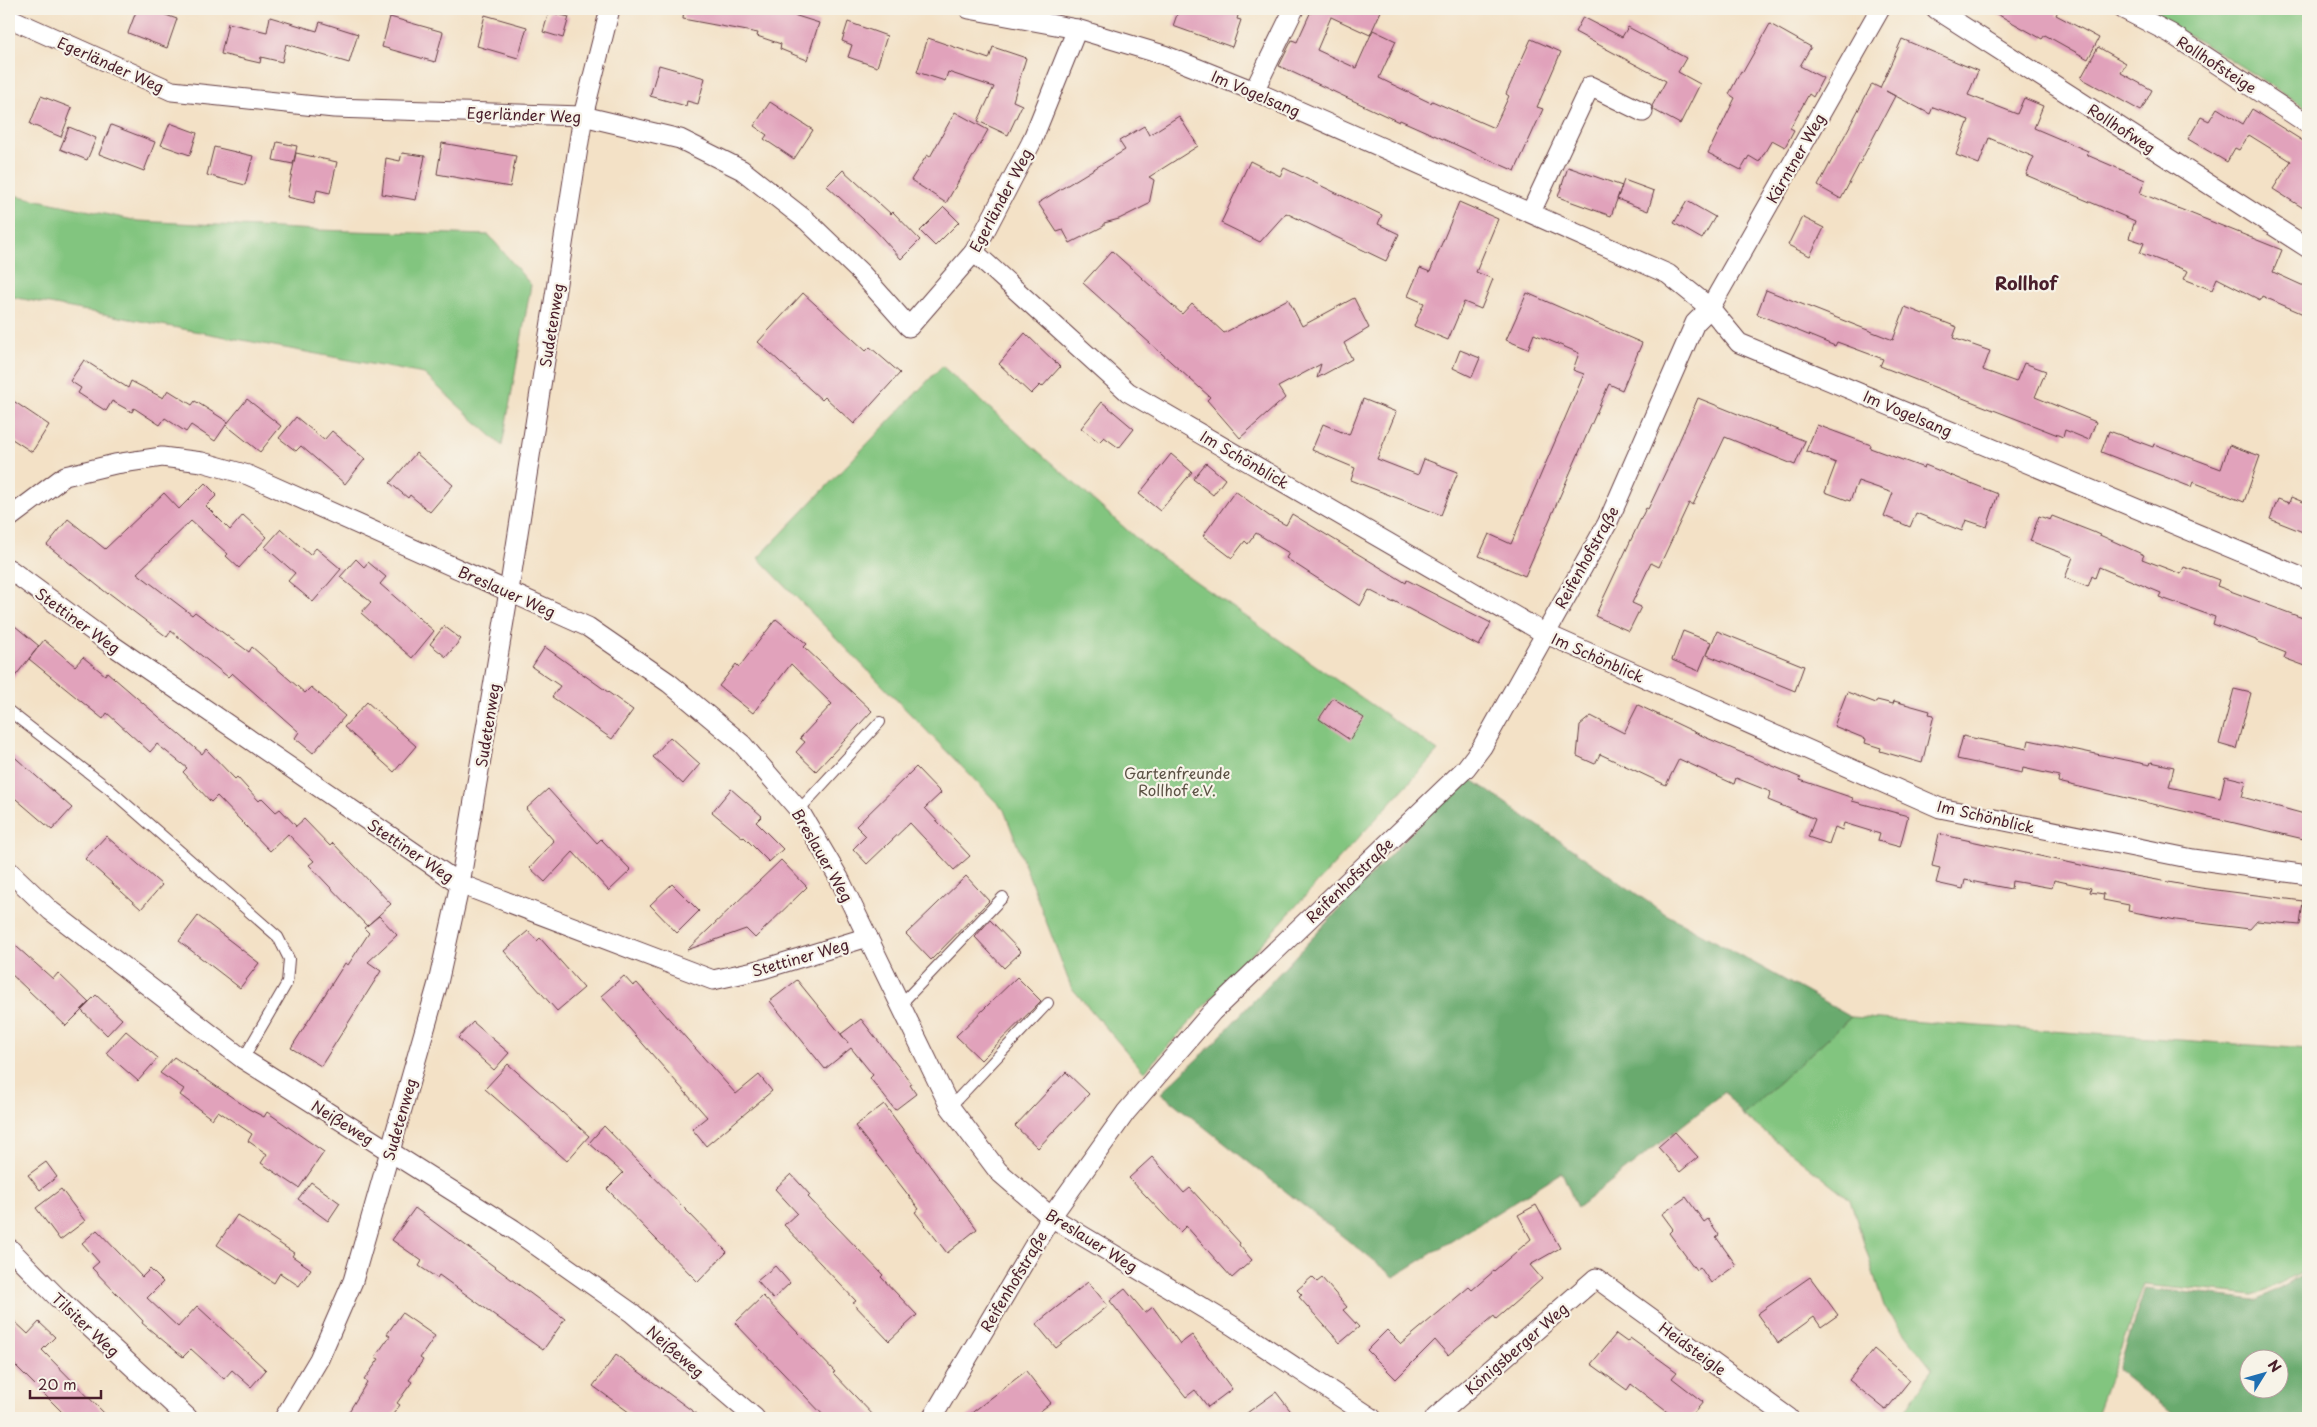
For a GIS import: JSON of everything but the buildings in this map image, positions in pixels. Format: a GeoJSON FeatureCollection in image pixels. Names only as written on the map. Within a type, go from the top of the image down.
{"type":"FeatureCollection","features":[{"type":"Feature","properties":{"kind":"street","name":"Sudetenweg"},"geometry":{"type":"LineString","coordinates":[[284,1418],[319,1359],[353,1281],[438,983],[460,884],[509,591],[583,116],[610,9]]}},
{"type":"Feature","properties":{"kind":"street","name":"Im Vogelsang"},"geometry":{"type":"LineString","coordinates":[[969,9],[1077,29],[1164,55],[1254,91],[1668,274],[1710,308],[1739,343],[2308,580]]}},
{"type":"Feature","properties":{"kind":"street"},"geometry":{"type":"LineString","coordinates":[[1254,91],[1294,9]]}},
{"type":"Feature","properties":{"kind":"street","name":"Kärntner Weg"},"geometry":{"type":"LineString","coordinates":[[1710,308],[1880,9]]}},
{"type":"Feature","properties":{"kind":"street","name":"Rollhofweg"},"geometry":{"type":"LineString","coordinates":[[1936,9],[2308,248]]}},
{"type":"Feature","properties":{"kind":"street","name":"Rollhofsteige"},"geometry":{"type":"LineString","coordinates":[[2123,9],[2170,33],[2308,124]]}},
{"type":"Feature","properties":{"kind":"street","name":"Egerländer Weg"},"geometry":{"type":"LineString","coordinates":[[9,18],[172,91],[334,108],[583,116],[680,139],[742,170],[807,221],[861,273],[909,327],[974,252],[1031,143],[1077,29]]}},
{"type":"Feature","properties":{"kind":"street"},"geometry":{"type":"LineString","coordinates":[[1531,212],[1590,86],[1643,112]]}},
{"type":"Feature","properties":{"kind":"street","name":"Im Schönblick"},"geometry":{"type":"LineString","coordinates":[[974,252],[1128,392],[1544,633],[1940,808],[2193,859],[2308,875]]}},
{"type":"Feature","properties":{"kind":"street","name":"Reifenhofstraße"},"geometry":{"type":"LineString","coordinates":[[932,1418],[1051,1217],[1126,1112],[1212,1012],[1466,768],[1482,746],[1544,633],[1608,524],[1694,323],[1710,308]]}},
{"type":"Feature","properties":{"kind":"street","name":"Breslauer Weg"},"geometry":{"type":"LineString","coordinates":[[9,518],[65,476],[115,464],[162,457],[202,462],[248,475],[588,628],[669,683],[742,744],[799,810],[839,878],[950,1107],[998,1171],[1051,1217],[1233,1326],[1372,1418]]}},
{"type":"Feature","properties":{"kind":"street","name":"Stettiner Weg"},"geometry":{"type":"LineString","coordinates":[[9,569],[112,645],[460,884],[713,980],[763,969],[868,937]]}},
{"type":"Feature","properties":{"kind":"street","name":"Neißeweg"},"geometry":{"type":"LineString","coordinates":[[9,871],[51,911],[243,1059],[513,1229],[632,1312],[755,1418]]}},
{"type":"Feature","properties":{"kind":"street","name":"Tilsiter Weg"},"geometry":{"type":"LineString","coordinates":[[9,1248],[57,1297],[188,1418]]}},
{"type":"Feature","properties":{"kind":"street","name":"Königsberger Weg"},"geometry":{"type":"LineString","coordinates":[[1435,1418],[1596,1278]]}},
{"type":"Feature","properties":{"kind":"street","name":"Heidsteigle"},"geometry":{"type":"LineString","coordinates":[[1596,1278],[1789,1418]]}},
{"type":"Feature","properties":{"kind":"lane"},"geometry":{"type":"LineString","coordinates":[[9,711],[108,788],[278,937],[289,959],[287,982],[243,1059]]}},
{"type":"Feature","properties":{"kind":"lane"},"geometry":{"type":"LineString","coordinates":[[799,810],[880,722]]}},
{"type":"Feature","properties":{"kind":"lane"},"geometry":{"type":"LineString","coordinates":[[900,1005],[1004,897]]}},
{"type":"Feature","properties":{"kind":"lane"},"geometry":{"type":"LineString","coordinates":[[950,1107],[1048,1003]]}},
{"type":"Feature","properties":{"kind":"green space"},"geometry":{"type":"Polygon","coordinates":[[[2140,9],[2308,9],[2308,109],[2215,50],[2140,9]]]}},
{"type":"Feature","properties":{"kind":"green space"},"geometry":{"type":"Polygon","coordinates":[[[9,194],[138,221],[317,230],[489,235],[531,285],[502,446],[424,374],[9,296],[9,194]]]}},
{"type":"Feature","properties":{"kind":"green space","name":"Gartenfreunde Rollhof e.V."},"geometry":{"type":"Polygon","coordinates":[[[942,366],[1145,546],[1438,751],[1144,1072],[1071,987],[1004,810],[758,558],[942,366]]]}},
{"type":"Feature","properties":{"kind":"green space"},"geometry":{"type":"Polygon","coordinates":[[[1465,775],[1664,913],[1851,1017],[1743,1115],[1725,1092],[1577,1208],[1562,1172],[1394,1277],[1161,1093],[1211,1046],[1465,775]]]}},
{"type":"Feature","properties":{"kind":"green space"},"geometry":{"type":"Polygon","coordinates":[[[1851,1017],[2308,1049],[2308,1269],[2255,1295],[2144,1284],[2095,1418],[1901,1418],[1932,1369],[1884,1307],[1850,1199],[1743,1115],[1851,1017]]]}},
{"type":"Feature","properties":{"kind":"green space"},"geometry":{"type":"Polygon","coordinates":[[[2308,1271],[2308,1418],[2178,1418],[2118,1370],[2145,1288],[2257,1300],[2308,1271]]]}},
{"type":"Feature","properties":{"kind":"district","name":"Rollhof"},"geometry":{"type":"Point","coordinates":[2026,282]}}]}
